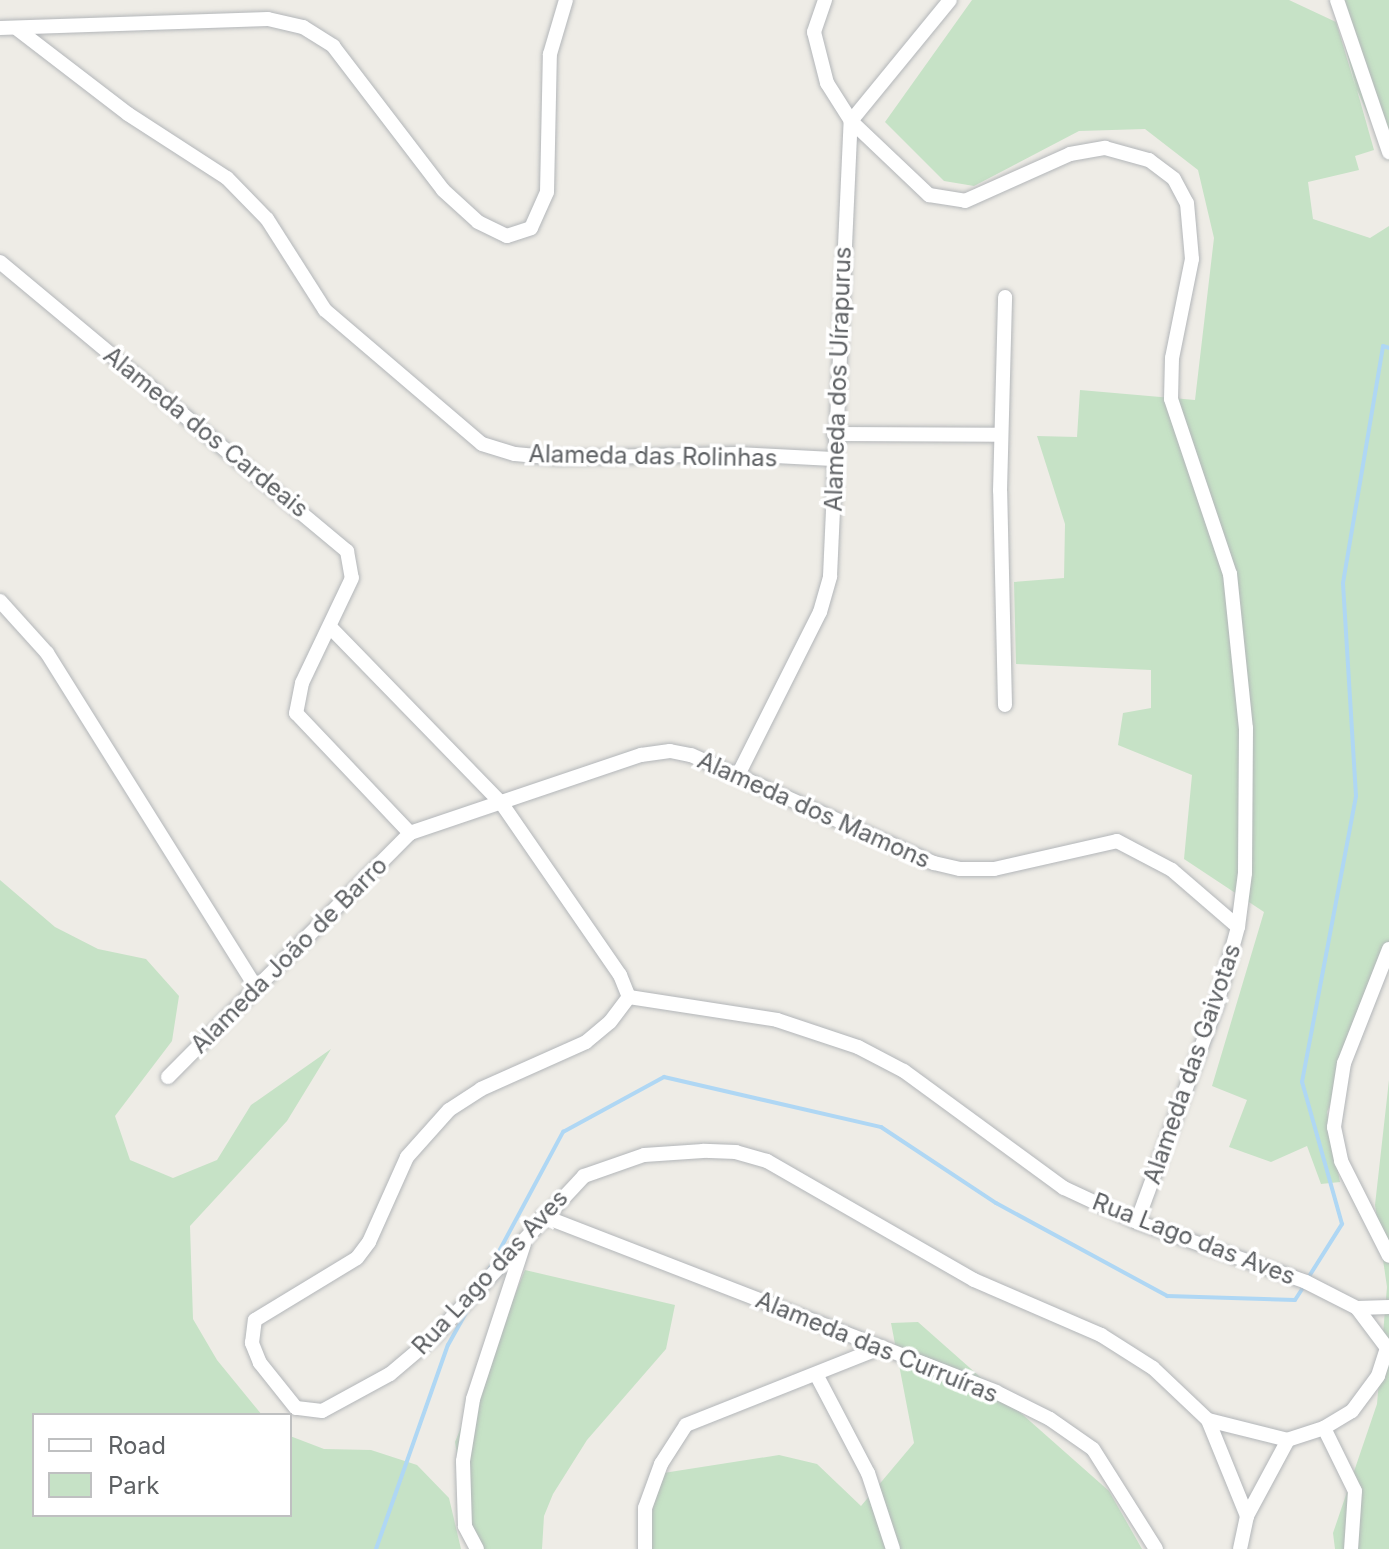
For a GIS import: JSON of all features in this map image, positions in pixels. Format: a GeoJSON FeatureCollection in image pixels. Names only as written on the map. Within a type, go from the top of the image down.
{"type":"FeatureCollection","features":[{"type":"Feature","properties":{"kind":"street"},"geometry":{"type":"LineString","coordinates":[[0,28],[254,19],[303,27],[333,46],[443,190],[478,222],[507,236],[531,228],[547,192],[550,54],[566,0]]}},
{"type":"Feature","properties":{"kind":"street","name":"Alameda das Gaivotas"},"geometry":{"type":"LineString","coordinates":[[825,0],[816,18],[814,47],[827,83],[851,121],[909,181],[946,201],[996,191],[1070,154],[1105,148],[1149,160],[1174,179],[1187,203],[1192,259],[1172,358],[1171,399],[1218,532],[1239,636],[1248,795],[1238,927],[1189,1085],[1137,1222]]}},
{"type":"Feature","properties":{"kind":"street"},"geometry":{"type":"LineString","coordinates":[[851,121],[950,0]]}},
{"type":"Feature","properties":{"kind":"street"},"geometry":{"type":"LineString","coordinates":[[1337,0],[1389,152]]}},
{"type":"Feature","properties":{"kind":"street","name":"Alameda das Rolinhas"},"geometry":{"type":"LineString","coordinates":[[16,28],[128,114],[227,178],[267,219],[325,310],[482,444],[515,454],[558,458],[737,454],[833,459]]}},
{"type":"Feature","properties":{"kind":"street","name":"Alameda dos Uírapurus"},"geometry":{"type":"LineString","coordinates":[[739,773],[820,612],[830,576],[834,434],[851,121]]}},
{"type":"Feature","properties":{"kind":"street","name":"Alameda dos Cardeais"},"geometry":{"type":"LineString","coordinates":[[0,262],[347,551],[352,578],[331,628],[297,693],[299,721],[410,833]]}},
{"type":"Feature","properties":{"kind":"street"},"geometry":{"type":"LineString","coordinates":[[1005,297],[1000,435],[1005,705]]}},
{"type":"Feature","properties":{"kind":"street"},"geometry":{"type":"LineString","coordinates":[[834,434],[1000,435]]}},
{"type":"Feature","properties":{"kind":"street"},"geometry":{"type":"LineString","coordinates":[[0,601],[47,653],[256,987]]}},
{"type":"Feature","properties":{"kind":"street"},"geometry":{"type":"LineString","coordinates":[[331,628],[502,804],[620,975],[629,997]]}},
{"type":"Feature","properties":{"kind":"street","name":"Alameda dos Mamons"},"geometry":{"type":"LineString","coordinates":[[410,833],[641,755],[670,751],[739,773],[934,863],[960,869],[994,869],[1117,841],[1172,870],[1238,927]]}},
{"type":"Feature","properties":{"kind":"street","name":"Alameda João de Barro"},"geometry":{"type":"LineString","coordinates":[[168,1077],[410,833]]}},
{"type":"Feature","properties":{"kind":"street"},"geometry":{"type":"LineString","coordinates":[[1389,949],[1344,1063],[1334,1127],[1341,1161],[1389,1256]]}},
{"type":"Feature","properties":{"kind":"street","name":"Rua Lago das Aves"},"geometry":{"type":"LineString","coordinates":[[1208,1420],[1288,1440],[1324,1428],[1364,1399],[1388,1345],[1357,1308],[1306,1282],[1137,1222],[1064,1188],[904,1071],[858,1047],[777,1020],[629,997],[610,1022],[586,1042],[481,1089],[449,1110],[407,1157],[369,1242],[357,1258],[255,1320],[252,1343],[260,1363],[296,1408],[322,1411],[390,1374],[435,1336],[568,1188],[605,1166],[659,1154],[746,1155],[811,1183],[974,1280],[1101,1335],[1153,1368],[1208,1420],[1247,1516]]}},
{"type":"Feature","properties":{"kind":"street","name":"Alameda das Curruíras"},"geometry":{"type":"LineString","coordinates":[[543,1216],[996,1392],[1072,1432],[1093,1449],[1122,1487],[1156,1549]]}},
{"type":"Feature","properties":{"kind":"street"},"geometry":{"type":"LineString","coordinates":[[477,1549],[465,1526],[461,1495],[465,1446],[473,1399],[526,1236]]}},
{"type":"Feature","properties":{"kind":"street"},"geometry":{"type":"LineString","coordinates":[[1357,1308],[1389,1307]]}},
{"type":"Feature","properties":{"kind":"street"},"geometry":{"type":"LineString","coordinates":[[645,1549],[645,1508],[661,1464],[686,1425],[751,1396],[817,1376],[882,1347]]}},
{"type":"Feature","properties":{"kind":"street"},"geometry":{"type":"LineString","coordinates":[[817,1376],[868,1473],[893,1549]]}},
{"type":"Feature","properties":{"kind":"street"},"geometry":{"type":"LineString","coordinates":[[1324,1428],[1355,1491],[1351,1549]]}},
{"type":"Feature","properties":{"kind":"street"},"geometry":{"type":"LineString","coordinates":[[1240,1549],[1247,1516],[1288,1440]]}},
{"type":"Feature","properties":{"kind":"green space"},"geometry":{"type":"Polygon","coordinates":[[[972,0],[1289,0],[1336,22],[1356,88],[1333,0],[1389,0],[1389,161],[1357,90],[1374,150],[1355,156],[1359,170],[1308,182],[1313,219],[1370,238],[1389,226],[1389,966],[1327,1112],[1340,1182],[1321,1184],[1307,1146],[1271,1162],[1229,1147],[1247,1100],[1212,1086],[1264,912],[1184,859],[1192,775],[1118,745],[1123,713],[1151,708],[1151,670],[1016,664],[1014,582],[1064,578],[1065,524],[1037,436],[1077,437],[1080,390],[1195,400],[1214,238],[1198,170],[1145,129],[1079,131],[974,186],[944,181],[885,122],[972,0]]]}},
{"type":"Feature","properties":{"kind":"green space"},"geometry":{"type":"Polygon","coordinates":[[[0,880],[55,927],[98,949],[146,959],[179,996],[172,1041],[115,1116],[130,1160],[173,1178],[217,1160],[251,1105],[331,1049],[287,1121],[190,1226],[193,1319],[217,1360],[260,1413],[32,1413],[32,1517],[292,1517],[292,1437],[324,1449],[371,1450],[417,1465],[449,1498],[461,1549],[0,1549],[0,880]]]}},
{"type":"Feature","properties":{"kind":"green space"},"geometry":{"type":"Polygon","coordinates":[[[1389,1080],[1389,1549],[1335,1549],[1333,1533],[1377,1404],[1387,1287],[1375,1205],[1389,1080]]]}},
{"type":"Feature","properties":{"kind":"green space"},"geometry":{"type":"Polygon","coordinates":[[[525,1270],[675,1305],[666,1349],[587,1440],[553,1494],[544,1516],[542,1549],[472,1549],[455,1442],[525,1270]]]}},
{"type":"Feature","properties":{"kind":"green space"},"geometry":{"type":"Polygon","coordinates":[[[918,1322],[1109,1491],[1142,1549],[648,1549],[657,1474],[779,1455],[817,1464],[861,1506],[914,1443],[891,1323],[918,1322]]]}},
{"type":"Feature","properties":{"kind":"waterway"},"geometry":{"type":"LineString","coordinates":[[1308,1278],[1342,1224],[1302,1082],[1356,796],[1343,583],[1383,346],[1389,348]]}},
{"type":"Feature","properties":{"kind":"waterway"},"geometry":{"type":"LineString","coordinates":[[489,1270],[563,1132],[664,1077],[881,1127],[996,1203],[1167,1296],[1295,1300],[1304,1286]]}},
{"type":"Feature","properties":{"kind":"waterway"},"geometry":{"type":"LineString","coordinates":[[376,1549],[448,1345],[468,1309]]}}]}
